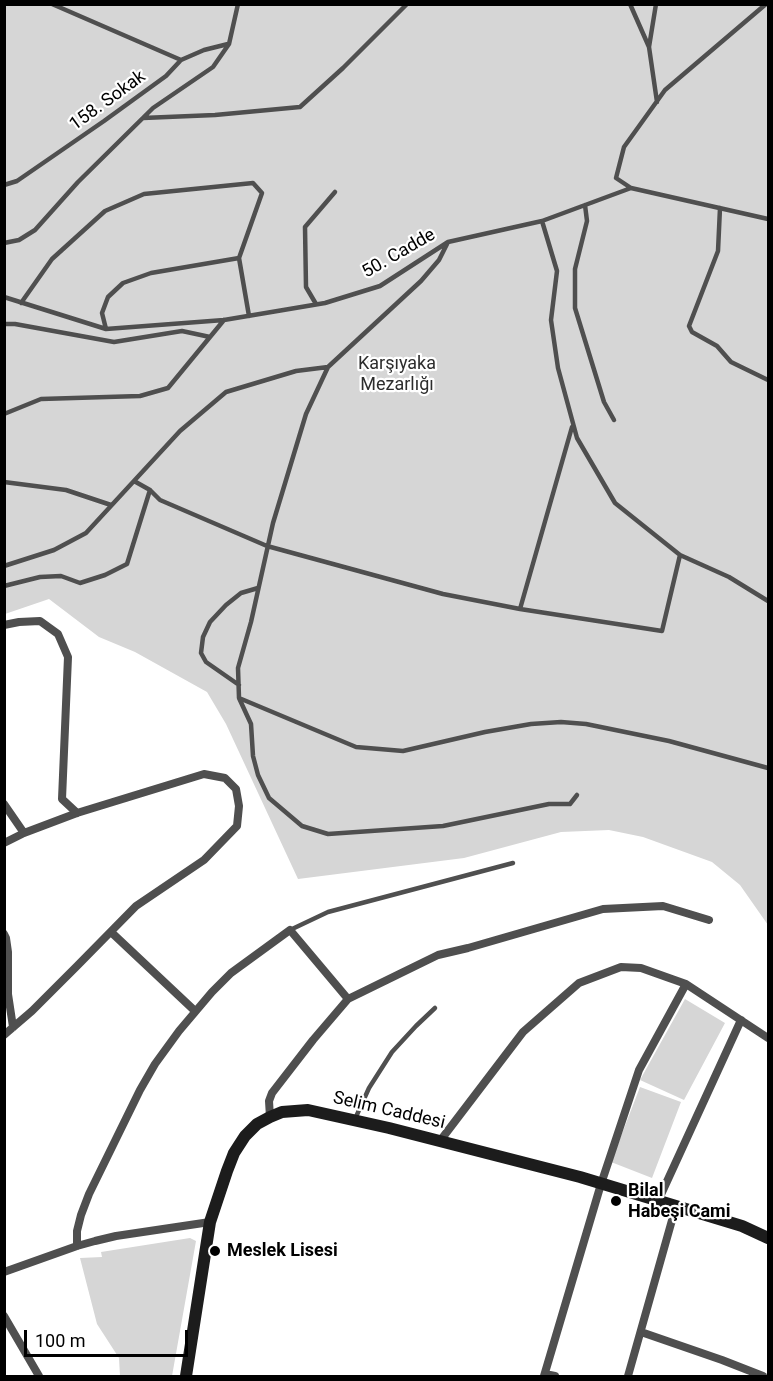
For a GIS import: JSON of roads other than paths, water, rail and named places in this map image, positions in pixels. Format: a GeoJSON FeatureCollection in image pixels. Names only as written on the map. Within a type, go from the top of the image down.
{"type":"FeatureCollection","features":[{"type":"Feature","properties":{"kind":"main road","name":"Selim Caddesi"},"geometry":{"type":"LineString","coordinates":[[186,1377],[210,1222],[227,1171],[234,1153],[245,1136],[257,1124],[282,1112],[308,1110],[440,1141],[676,1206],[742,1226],[768,1238]]}},
{"type":"Feature","properties":{"kind":"street"},"geometry":{"type":"LineString","coordinates":[[4,625],[40,621],[58,634],[68,657],[62,799],[77,813]]}},
{"type":"Feature","properties":{"kind":"street"},"geometry":{"type":"LineString","coordinates":[[4,843],[77,813],[204,774],[225,778],[237,789],[239,806],[237,826],[204,860],[136,906],[40,1003],[4,1035]]}},
{"type":"Feature","properties":{"kind":"street"},"geometry":{"type":"LineString","coordinates":[[4,804],[24,833]]}},
{"type":"Feature","properties":{"kind":"street"},"geometry":{"type":"LineString","coordinates":[[270,1117],[269,1101],[272,1093],[348,999],[438,955],[603,909],[663,906],[709,920]]}},
{"type":"Feature","properties":{"kind":"street"},"geometry":{"type":"LineString","coordinates":[[76,1246],[81,1215],[89,1194],[140,1090],[169,1045],[195,1011],[231,973],[290,930],[348,999]]}},
{"type":"Feature","properties":{"kind":"street"},"geometry":{"type":"LineString","coordinates":[[111,932],[195,1011]]}},
{"type":"Feature","properties":{"kind":"street"},"geometry":{"type":"LineString","coordinates":[[4,934],[8,952],[8,994],[13,1027]]}},
{"type":"Feature","properties":{"kind":"street"},"geometry":{"type":"LineString","coordinates":[[440,1141],[523,1032],[579,982],[621,967],[641,968],[686,984],[768,1038]]}},
{"type":"Feature","properties":{"kind":"street"},"geometry":{"type":"LineString","coordinates":[[555,1377],[545,1375],[601,1184],[639,1070],[686,984]]}},
{"type":"Feature","properties":{"kind":"street"},"geometry":{"type":"LineString","coordinates":[[658,1201],[741,1020]]}},
{"type":"Feature","properties":{"kind":"street"},"geometry":{"type":"LineString","coordinates":[[628,1377],[676,1206]]}},
{"type":"Feature","properties":{"kind":"street"},"geometry":{"type":"LineString","coordinates":[[4,1272],[76,1246],[116,1236],[210,1222]]}},
{"type":"Feature","properties":{"kind":"street"},"geometry":{"type":"LineString","coordinates":[[4,1316],[39,1377]]}},
{"type":"Feature","properties":{"kind":"street"},"geometry":{"type":"LineString","coordinates":[[641,1332],[763,1377]]}},
{"type":"Feature","properties":{"kind":"lane"},"geometry":{"type":"LineString","coordinates":[[52,4],[181,60]]}},
{"type":"Feature","properties":{"kind":"lane"},"geometry":{"type":"LineString","coordinates":[[4,243],[19,240],[35,230],[78,182],[153,108],[213,67],[229,44],[238,4]]}},
{"type":"Feature","properties":{"kind":"lane"},"geometry":{"type":"LineString","coordinates":[[143,118],[216,115],[300,106],[343,68],[407,4]]}},
{"type":"Feature","properties":{"kind":"lane"},"geometry":{"type":"LineString","coordinates":[[630,4],[650,47]]}},
{"type":"Feature","properties":{"kind":"lane"},"geometry":{"type":"LineString","coordinates":[[656,4],[650,47],[657,102]]}},
{"type":"Feature","properties":{"kind":"lane"},"geometry":{"type":"LineString","coordinates":[[766,4],[666,90],[624,147],[616,178],[631,188],[768,219]]}},
{"type":"Feature","properties":{"kind":"lane","name":"158. Sokak"},"geometry":{"type":"LineString","coordinates":[[4,185],[17,181],[104,121],[166,76],[181,60],[229,44]]}},
{"type":"Feature","properties":{"kind":"lane"},"geometry":{"type":"LineString","coordinates":[[21,303],[52,259],[105,211],[144,194],[253,183],[262,193],[239,258],[249,316]]}},
{"type":"Feature","properties":{"kind":"lane","name":"50. Cadde"},"geometry":{"type":"LineString","coordinates":[[4,297],[106,329],[249,316],[316,304],[380,286],[448,242],[542,220],[631,188]]}},
{"type":"Feature","properties":{"kind":"lane"},"geometry":{"type":"LineString","coordinates":[[316,304],[306,286],[305,227],[335,192]]}},
{"type":"Feature","properties":{"kind":"lane"},"geometry":{"type":"LineString","coordinates":[[585,205],[587,221],[574,269],[575,308],[603,402],[614,420]]}},
{"type":"Feature","properties":{"kind":"lane"},"geometry":{"type":"LineString","coordinates":[[720,208],[718,251],[689,326],[692,332],[717,346],[731,362],[768,380]]}},
{"type":"Feature","properties":{"kind":"lane"},"geometry":{"type":"LineString","coordinates":[[542,220],[556,271],[551,320],[558,368],[577,438],[615,503],[680,555],[729,577],[768,601]]}},
{"type":"Feature","properties":{"kind":"lane"},"geometry":{"type":"LineString","coordinates":[[448,242],[439,260],[422,281],[328,367],[306,414],[273,523],[251,622],[238,668],[239,698],[251,724],[253,756],[258,775],[269,798],[302,826],[328,834],[443,826],[549,804],[570,804],[577,795]]}},
{"type":"Feature","properties":{"kind":"lane"},"geometry":{"type":"LineString","coordinates":[[106,329],[102,313],[108,297],[123,283],[151,273],[239,258]]}},
{"type":"Feature","properties":{"kind":"lane"},"geometry":{"type":"LineString","coordinates":[[4,414],[41,399],[140,396],[168,388],[224,320]]}},
{"type":"Feature","properties":{"kind":"lane"},"geometry":{"type":"LineString","coordinates":[[4,324],[114,342],[182,331],[210,337]]}},
{"type":"Feature","properties":{"kind":"lane"},"geometry":{"type":"LineString","coordinates":[[4,566],[54,550],[86,532],[180,430],[226,392],[296,371],[328,367]]}},
{"type":"Feature","properties":{"kind":"lane"},"geometry":{"type":"LineString","coordinates":[[520,609],[573,425]]}},
{"type":"Feature","properties":{"kind":"lane"},"geometry":{"type":"LineString","coordinates":[[134,481],[150,490],[160,500],[267,546],[442,594],[520,609],[662,631],[680,555]]}},
{"type":"Feature","properties":{"kind":"lane"},"geometry":{"type":"LineString","coordinates":[[4,482],[66,490],[111,505]]}},
{"type":"Feature","properties":{"kind":"lane"},"geometry":{"type":"LineString","coordinates":[[4,586],[40,577],[61,576],[80,583],[105,575],[127,564],[150,490]]}},
{"type":"Feature","properties":{"kind":"lane"},"geometry":{"type":"LineString","coordinates":[[239,685],[206,662],[201,653],[203,637],[210,622],[226,605],[242,593],[258,588]]}},
{"type":"Feature","properties":{"kind":"lane"},"geometry":{"type":"LineString","coordinates":[[239,698],[356,747],[403,750],[485,732],[531,724],[561,722],[586,724],[669,741],[768,768]]}},
{"type":"Feature","properties":{"kind":"lane"},"geometry":{"type":"LineString","coordinates":[[290,930],[328,912],[513,863]]}},
{"type":"Feature","properties":{"kind":"lane"},"geometry":{"type":"LineString","coordinates":[[354,1121],[369,1088],[392,1052],[435,1008]]}},
{"type":"Feature","properties":{"kind":"place","name":"Bilal Habeşi Cami"},"geometry":{"type":"Point","coordinates":[616,1201]}},
{"type":"Feature","properties":{"kind":"place","name":"Meslek Lisesi"},"geometry":{"type":"Point","coordinates":[215,1251]}},
{"type":"Feature","properties":{"kind":"park label","name":"Karşıyaka Mezarlığı"},"geometry":{"type":"Point","coordinates":[397,374]}}]}
